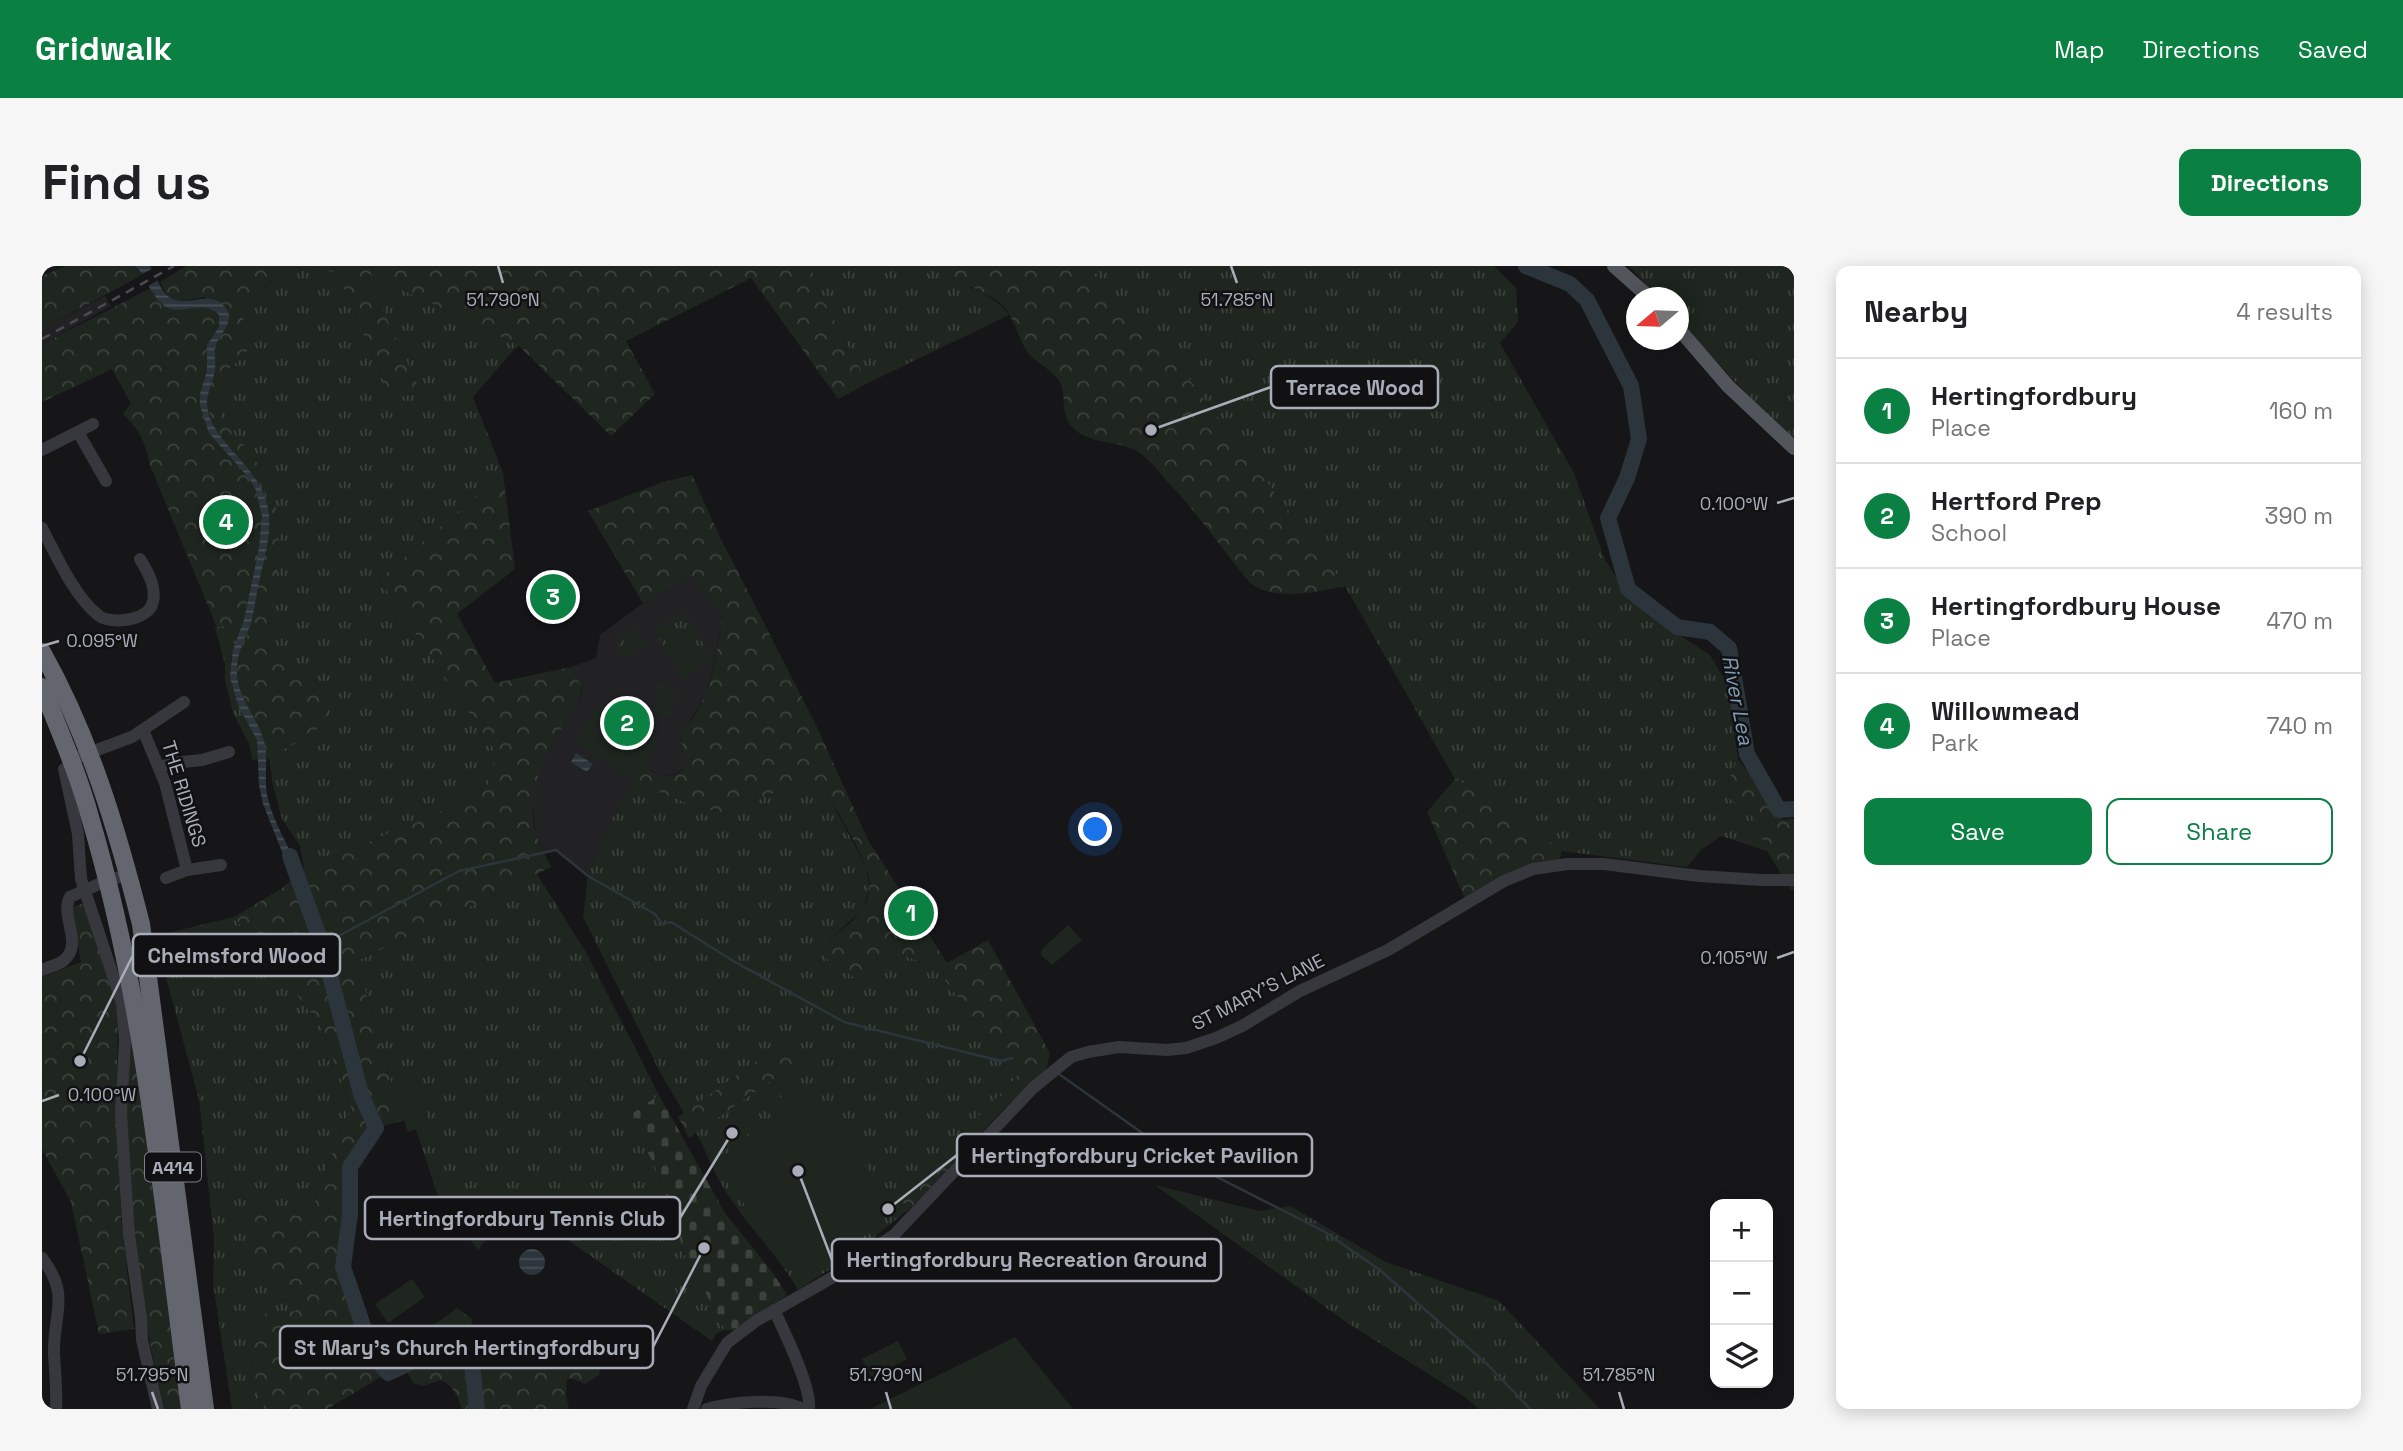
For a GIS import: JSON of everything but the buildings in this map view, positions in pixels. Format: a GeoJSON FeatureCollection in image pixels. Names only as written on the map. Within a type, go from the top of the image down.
{"type":"FeatureCollection","features":[{"type":"Feature","properties":{"kind":"highway","name":"A414"},"geometry":{"type":"LineString","coordinates":[[42,652],[90,753],[111,813],[141,924],[205,1409]]}},
{"type":"Feature","properties":{"kind":"highway","name":"A414"},"geometry":{"type":"LineString","coordinates":[[42,687],[67,765],[91,818],[108,880],[136,1017],[190,1409]]}},
{"type":"Feature","properties":{"kind":"main road"},"geometry":{"type":"LineString","coordinates":[[1614,266],[1638,287]]}},
{"type":"Feature","properties":{"kind":"main road"},"geometry":{"type":"LineString","coordinates":[[1689,341],[1728,386],[1794,448]]}},
{"type":"Feature","properties":{"kind":"street"},"geometry":{"type":"LineString","coordinates":[[42,450],[93,424]]}},
{"type":"Feature","properties":{"kind":"street"},"geometry":{"type":"LineString","coordinates":[[78,432],[106,481]]}},
{"type":"Feature","properties":{"kind":"street"},"geometry":{"type":"LineString","coordinates":[[42,528],[78,590],[93,611],[104,619],[117,621],[136,616],[148,610],[152,604],[152,583],[140,559]]}},
{"type":"Feature","properties":{"kind":"street"},"geometry":{"type":"LineString","coordinates":[[158,1409],[142,1340],[129,1235],[121,1114],[125,1040],[122,1003],[81,879],[78,834],[67,765],[121,742],[184,702]]}},
{"type":"Feature","properties":{"kind":"street","name":"THE RIDINGS"},"geometry":{"type":"LineString","coordinates":[[143,730],[174,811],[187,870]]}},
{"type":"Feature","properties":{"kind":"street"},"geometry":{"type":"LineString","coordinates":[[159,767],[202,760],[229,752]]}},
{"type":"Feature","properties":{"kind":"street","name":"ST MARY'S LANE"},"geometry":{"type":"LineString","coordinates":[[693,1409],[701,1386],[727,1343],[774,1310],[816,1289],[894,1235],[1033,1088],[1071,1058],[1119,1047],[1167,1050],[1200,1045],[1242,1026],[1300,991],[1388,950],[1504,881],[1533,869],[1567,864],[1604,864],[1709,876],[1794,880]]}},
{"type":"Feature","properties":{"kind":"street","name":"THE RIDINGS"},"geometry":{"type":"LineString","coordinates":[[166,877],[187,870],[221,865]]}},
{"type":"Feature","properties":{"kind":"street"},"geometry":{"type":"LineString","coordinates":[[42,970],[63,962],[69,954],[73,941],[67,903],[70,897],[108,880],[128,875]]}},
{"type":"Feature","properties":{"kind":"street"},"geometry":{"type":"LineString","coordinates":[[42,1258],[55,1280],[60,1298],[54,1353],[56,1409]]}},
{"type":"Feature","properties":{"kind":"street"},"geometry":{"type":"LineString","coordinates":[[774,1310],[798,1365],[809,1397],[809,1409]]}},
{"type":"Feature","properties":{"kind":"street"},"geometry":{"type":"LineString","coordinates":[[707,1409],[755,1402],[786,1404],[803,1409]]}},
{"type":"Feature","properties":{"kind":"shaded area"},"geometry":{"type":"Polygon","coordinates":[[[134,266],[150,266],[169,297],[183,301],[214,300],[221,303],[229,315],[227,325],[216,343],[214,374],[207,405],[217,431],[256,479],[268,508],[269,518],[266,550],[252,619],[238,656],[237,678],[239,688],[264,741],[268,799],[300,872],[293,879],[263,804],[259,785],[257,740],[238,705],[230,677],[233,650],[244,620],[259,548],[262,516],[256,490],[249,478],[209,433],[200,406],[200,394],[207,371],[207,345],[219,327],[219,315],[205,308],[167,308],[134,266]]]}},
{"type":"Feature","properties":{"kind":"shaded area"},"geometry":{"type":"Polygon","coordinates":[[[105,296],[111,306],[42,344],[42,329],[105,296]]]}},
{"type":"Feature","properties":{"kind":"shaded area"},"geometry":{"type":"Polygon","coordinates":[[[692,576],[722,616],[715,661],[705,698],[684,730],[688,762],[686,767],[675,774],[664,775],[643,766],[610,822],[588,876],[556,850],[544,853],[536,834],[532,800],[535,781],[544,758],[581,695],[582,688],[571,667],[596,658],[600,635],[643,603],[692,576]]]}},
{"type":"Feature","properties":{"kind":"shaded area"},"geometry":{"type":"Polygon","coordinates":[[[576,753],[593,764],[587,772],[571,762],[576,753]]]}},
{"type":"Feature","properties":{"kind":"shaded area"},"geometry":{"type":"Polygon","coordinates":[[[532,1249],[541,1253],[545,1262],[541,1271],[532,1275],[523,1271],[519,1262],[523,1253],[532,1249]]]}},
{"type":"Feature","properties":{"kind":"green space"},"geometry":{"type":"Polygon","coordinates":[[[66,266],[134,266],[142,275],[42,329],[42,276],[66,266]]]}},
{"type":"Feature","properties":{"kind":"green space"},"geometry":{"type":"Polygon","coordinates":[[[186,266],[805,266],[868,383],[838,399],[751,278],[626,341],[655,394],[611,436],[518,345],[365,272],[421,392],[391,399],[337,272],[288,268],[239,306],[249,337],[249,347],[244,357],[230,367],[218,396],[223,422],[251,453],[275,494],[279,550],[271,620],[272,648],[282,664],[315,674],[324,692],[327,707],[318,728],[266,759],[265,744],[239,689],[237,665],[252,620],[266,500],[255,475],[214,428],[207,405],[215,370],[216,344],[229,316],[204,297],[177,302],[167,296],[160,282],[186,266]]]}},
{"type":"Feature","properties":{"kind":"green space"},"geometry":{"type":"Polygon","coordinates":[[[805,266],[936,266],[993,300],[1009,315],[868,383],[805,266]]]}},
{"type":"Feature","properties":{"kind":"green space"},"geometry":{"type":"Polygon","coordinates":[[[936,266],[1093,266],[1093,270],[1126,317],[1150,327],[1345,586],[1309,593],[1284,594],[1260,589],[1250,583],[1188,505],[1144,456],[1123,446],[1087,437],[1072,427],[1065,415],[1061,384],[1026,350],[1002,305],[936,266]]]}},
{"type":"Feature","properties":{"kind":"green space"},"geometry":{"type":"Polygon","coordinates":[[[1093,266],[1494,266],[1516,288],[1518,322],[1500,343],[1574,473],[1605,560],[1627,593],[1676,633],[1710,655],[1728,686],[1738,759],[1723,793],[1757,816],[1767,851],[1721,836],[1701,850],[1687,867],[1562,851],[1503,805],[1455,779],[1345,586],[1150,327],[1126,317],[1093,270],[1093,266]]]}},
{"type":"Feature","properties":{"kind":"green space"},"geometry":{"type":"Polygon","coordinates":[[[1629,266],[1794,266],[1794,441],[1778,428],[1689,332],[1689,287],[1648,287],[1629,266]]]}},
{"type":"Feature","properties":{"kind":"green space"},"geometry":{"type":"Polygon","coordinates":[[[288,268],[337,272],[391,399],[421,392],[364,271],[518,345],[473,397],[503,473],[379,579],[496,752],[491,783],[430,817],[304,868],[300,846],[282,819],[269,758],[252,760],[250,746],[233,713],[225,680],[225,664],[215,628],[217,627],[150,465],[144,443],[138,431],[123,414],[131,403],[112,369],[264,287],[288,268]]]}},
{"type":"Feature","properties":{"kind":"green space"},"geometry":{"type":"Polygon","coordinates":[[[151,288],[162,305],[180,309],[209,307],[219,315],[219,327],[210,339],[200,406],[236,465],[256,490],[262,516],[259,548],[242,624],[217,627],[150,465],[144,443],[138,431],[123,414],[131,403],[112,369],[42,402],[42,344],[151,288]]]}},
{"type":"Feature","properties":{"kind":"green space"},"geometry":{"type":"Polygon","coordinates":[[[503,473],[515,569],[457,614],[495,683],[571,667],[582,688],[577,703],[542,764],[534,791],[533,818],[536,833],[551,867],[357,961],[392,1085],[405,1120],[376,1128],[350,1167],[350,1209],[343,1267],[373,1355],[388,1373],[327,1409],[265,1409],[247,1342],[259,1315],[296,1311],[253,1264],[249,1216],[314,1205],[340,1130],[352,1110],[320,1024],[234,917],[281,889],[304,868],[430,817],[491,783],[495,751],[379,579],[503,473]]]}},
{"type":"Feature","properties":{"kind":"green space"},"geometry":{"type":"Polygon","coordinates":[[[692,475],[720,537],[816,725],[868,840],[947,963],[988,940],[1050,1053],[1046,1072],[992,1121],[908,1210],[899,1196],[1018,1076],[934,966],[905,956],[886,959],[874,972],[863,978],[855,978],[824,957],[829,942],[863,908],[870,887],[859,851],[824,788],[801,782],[726,813],[700,808],[633,782],[644,765],[656,773],[668,776],[676,774],[685,766],[685,752],[676,736],[688,725],[705,697],[714,665],[722,616],[692,576],[643,603],[588,511],[663,482],[692,475]]]}},
{"type":"Feature","properties":{"kind":"green space"},"geometry":{"type":"Polygon","coordinates":[[[685,612],[713,661],[683,678],[654,630],[685,612]]]}},
{"type":"Feature","properties":{"kind":"green space"},"geometry":{"type":"Polygon","coordinates":[[[636,628],[646,646],[625,658],[618,645],[621,642],[619,638],[636,628]]]}},
{"type":"Feature","properties":{"kind":"green space"},"geometry":{"type":"Polygon","coordinates":[[[680,635],[698,666],[682,675],[664,645],[680,635]]]}},
{"type":"Feature","properties":{"kind":"green space"},"geometry":{"type":"Polygon","coordinates":[[[657,684],[676,687],[672,715],[653,713],[657,684]]]}},
{"type":"Feature","properties":{"kind":"green space"},"geometry":{"type":"Polygon","coordinates":[[[600,702],[660,739],[635,780],[575,743],[600,702]]]}},
{"type":"Feature","properties":{"kind":"green space"},"geometry":{"type":"Polygon","coordinates":[[[1738,759],[1783,820],[1794,818],[1794,890],[1791,890],[1767,851],[1754,818],[1723,793],[1738,759]]]}},
{"type":"Feature","properties":{"kind":"green space"},"geometry":{"type":"Polygon","coordinates":[[[1455,779],[1503,805],[1562,851],[1559,860],[1465,899],[1427,812],[1455,779]]]}},
{"type":"Feature","properties":{"kind":"green space"},"geometry":{"type":"Polygon","coordinates":[[[633,782],[700,808],[726,813],[801,782],[824,788],[865,865],[870,889],[862,910],[829,940],[863,978],[885,959],[905,956],[934,966],[1018,1076],[900,1196],[908,1210],[850,1256],[798,1290],[732,1201],[696,1132],[801,1059],[786,1040],[684,1113],[661,1074],[583,917],[588,876],[610,822],[633,782]]]}},
{"type":"Feature","properties":{"kind":"green space"},"geometry":{"type":"Polygon","coordinates":[[[537,874],[587,954],[659,1095],[628,1116],[665,1191],[687,1262],[725,1330],[717,1333],[712,1341],[545,1224],[525,1223],[499,1230],[478,1250],[439,1199],[416,1130],[429,1125],[416,1078],[392,1085],[357,961],[537,874]]]}},
{"type":"Feature","properties":{"kind":"green space"},"geometry":{"type":"Polygon","coordinates":[[[84,903],[111,980],[118,1009],[116,1114],[122,1229],[134,1329],[99,1334],[71,1202],[42,1149],[42,977],[81,962],[72,908],[84,903]]]}},
{"type":"Feature","properties":{"kind":"green space"},"geometry":{"type":"Polygon","coordinates":[[[234,917],[320,1024],[352,1110],[340,1130],[314,1205],[253,1264],[297,1312],[247,1342],[265,1409],[232,1409],[213,1283],[214,1238],[199,1100],[155,936],[234,917]]]}},
{"type":"Feature","properties":{"kind":"green space"},"geometry":{"type":"Polygon","coordinates":[[[1068,925],[1082,940],[1052,965],[1041,955],[1041,950],[1068,925]]]}},
{"type":"Feature","properties":{"kind":"green space"},"geometry":{"type":"Polygon","coordinates":[[[132,1038],[184,1409],[165,1409],[142,1294],[131,1206],[125,1125],[126,1072],[132,1038]]]}},
{"type":"Feature","properties":{"kind":"green space"},"geometry":{"type":"Polygon","coordinates":[[[786,1040],[802,1059],[689,1138],[678,1117],[786,1040]]]}},
{"type":"Feature","properties":{"kind":"green space"},"geometry":{"type":"Polygon","coordinates":[[[416,1077],[430,1126],[408,1132],[392,1085],[416,1077]]]}},
{"type":"Feature","properties":{"kind":"green space"},"geometry":{"type":"Polygon","coordinates":[[[801,1085],[806,1094],[771,1115],[766,1106],[801,1085]]]}},
{"type":"Feature","properties":{"kind":"green space"},"geometry":{"type":"Polygon","coordinates":[[[659,1095],[725,1213],[773,1273],[787,1295],[737,1331],[725,1330],[687,1262],[653,1162],[627,1117],[659,1095]]]}},
{"type":"Feature","properties":{"kind":"green space"},"geometry":{"type":"Polygon","coordinates":[[[816,1108],[834,1119],[853,1145],[877,1187],[878,1206],[846,1242],[809,1261],[796,1262],[777,1253],[753,1225],[735,1183],[733,1168],[737,1150],[771,1124],[802,1109],[816,1108]]]}},
{"type":"Feature","properties":{"kind":"green space"},"geometry":{"type":"Polygon","coordinates":[[[743,1112],[755,1129],[719,1155],[708,1138],[743,1112]]]}},
{"type":"Feature","properties":{"kind":"green space"},"geometry":{"type":"Polygon","coordinates":[[[1155,1185],[1259,1211],[1290,1206],[1386,1262],[1499,1301],[1600,1409],[1479,1409],[1465,1397],[1346,1322],[1155,1185]]]}},
{"type":"Feature","properties":{"kind":"green space"},"geometry":{"type":"Polygon","coordinates":[[[412,1279],[425,1297],[388,1323],[375,1304],[412,1279]]]}},
{"type":"Feature","properties":{"kind":"green space"},"geometry":{"type":"Polygon","coordinates":[[[457,1308],[472,1319],[470,1338],[480,1358],[510,1345],[549,1337],[565,1343],[577,1337],[591,1349],[600,1371],[599,1375],[585,1384],[571,1378],[567,1380],[569,1409],[462,1409],[449,1385],[441,1380],[423,1386],[413,1383],[402,1362],[411,1344],[418,1337],[457,1308]]]}},
{"type":"Feature","properties":{"kind":"green space"},"geometry":{"type":"Polygon","coordinates":[[[1015,1337],[1073,1409],[870,1409],[1015,1337]]]}},
{"type":"Feature","properties":{"kind":"green space"},"geometry":{"type":"Polygon","coordinates":[[[898,1341],[907,1359],[872,1378],[862,1359],[898,1341]]]}},
{"type":"Feature","properties":{"kind":"pier"},"geometry":{"type":"Polygon","coordinates":[[[155,267],[162,278],[146,287],[139,276],[155,267]]]}},
{"type":"Feature","properties":{"kind":"waterway","name":"River Lea"},"geometry":{"type":"LineString","coordinates":[[1526,266],[1570,284],[1587,300],[1631,386],[1639,439],[1627,478],[1608,518],[1628,589],[1677,627],[1710,632],[1729,648],[1747,754],[1779,810],[1794,809]]}},
{"type":"Feature","properties":{"kind":"waterway"},"geometry":{"type":"LineString","coordinates":[[322,945],[459,871],[556,850],[588,876],[655,914],[662,924],[671,922],[735,962],[844,1022],[1001,1061],[1013,1058]]}},
{"type":"Feature","properties":{"kind":"waterway"},"geometry":{"type":"LineString","coordinates":[[290,856],[322,945],[361,1094],[376,1128],[350,1167],[350,1214],[343,1267],[373,1355],[388,1373],[455,1342],[470,1347],[477,1409]]}},
{"type":"Feature","properties":{"kind":"waterway"},"geometry":{"type":"LineString","coordinates":[[1059,1074],[1172,1154],[1325,1232],[1380,1270],[1489,1366],[1530,1409]]}},
{"type":"Feature","properties":{"kind":"railway"},"geometry":{"type":"LineString","coordinates":[[42,339],[174,266]]}},
{"type":"Feature","properties":{"kind":"place","name":"Terrace Wood"},"geometry":{"type":"Point","coordinates":[1151,430]}},
{"type":"Feature","properties":{"kind":"place","name":"Willowmead"},"geometry":{"type":"Point","coordinates":[226,522]}},
{"type":"Feature","properties":{"kind":"place","name":"Hertingfordbury House"},"geometry":{"type":"Point","coordinates":[553,597]}},
{"type":"Feature","properties":{"kind":"place","name":"Hertford Prep"},"geometry":{"type":"Point","coordinates":[627,723]}},
{"type":"Feature","properties":{"kind":"place","name":"Hertingfordbury"},"geometry":{"type":"Point","coordinates":[911,913]}},
{"type":"Feature","properties":{"kind":"place","name":"Chelmsford Wood"},"geometry":{"type":"Point","coordinates":[80,1061]}},
{"type":"Feature","properties":{"kind":"place","name":"Hertingfordbury Tennis Club"},"geometry":{"type":"Point","coordinates":[732,1133]}},
{"type":"Feature","properties":{"kind":"place","name":"Hertingfordbury Recreation Ground"},"geometry":{"type":"Point","coordinates":[798,1171]}},
{"type":"Feature","properties":{"kind":"place","name":"Hertingfordbury Cricket Pavilion"},"geometry":{"type":"Point","coordinates":[888,1209]}},
{"type":"Feature","properties":{"kind":"place","name":"St Mary's Church Hertingfordbury"},"geometry":{"type":"Point","coordinates":[704,1248]}}]}
